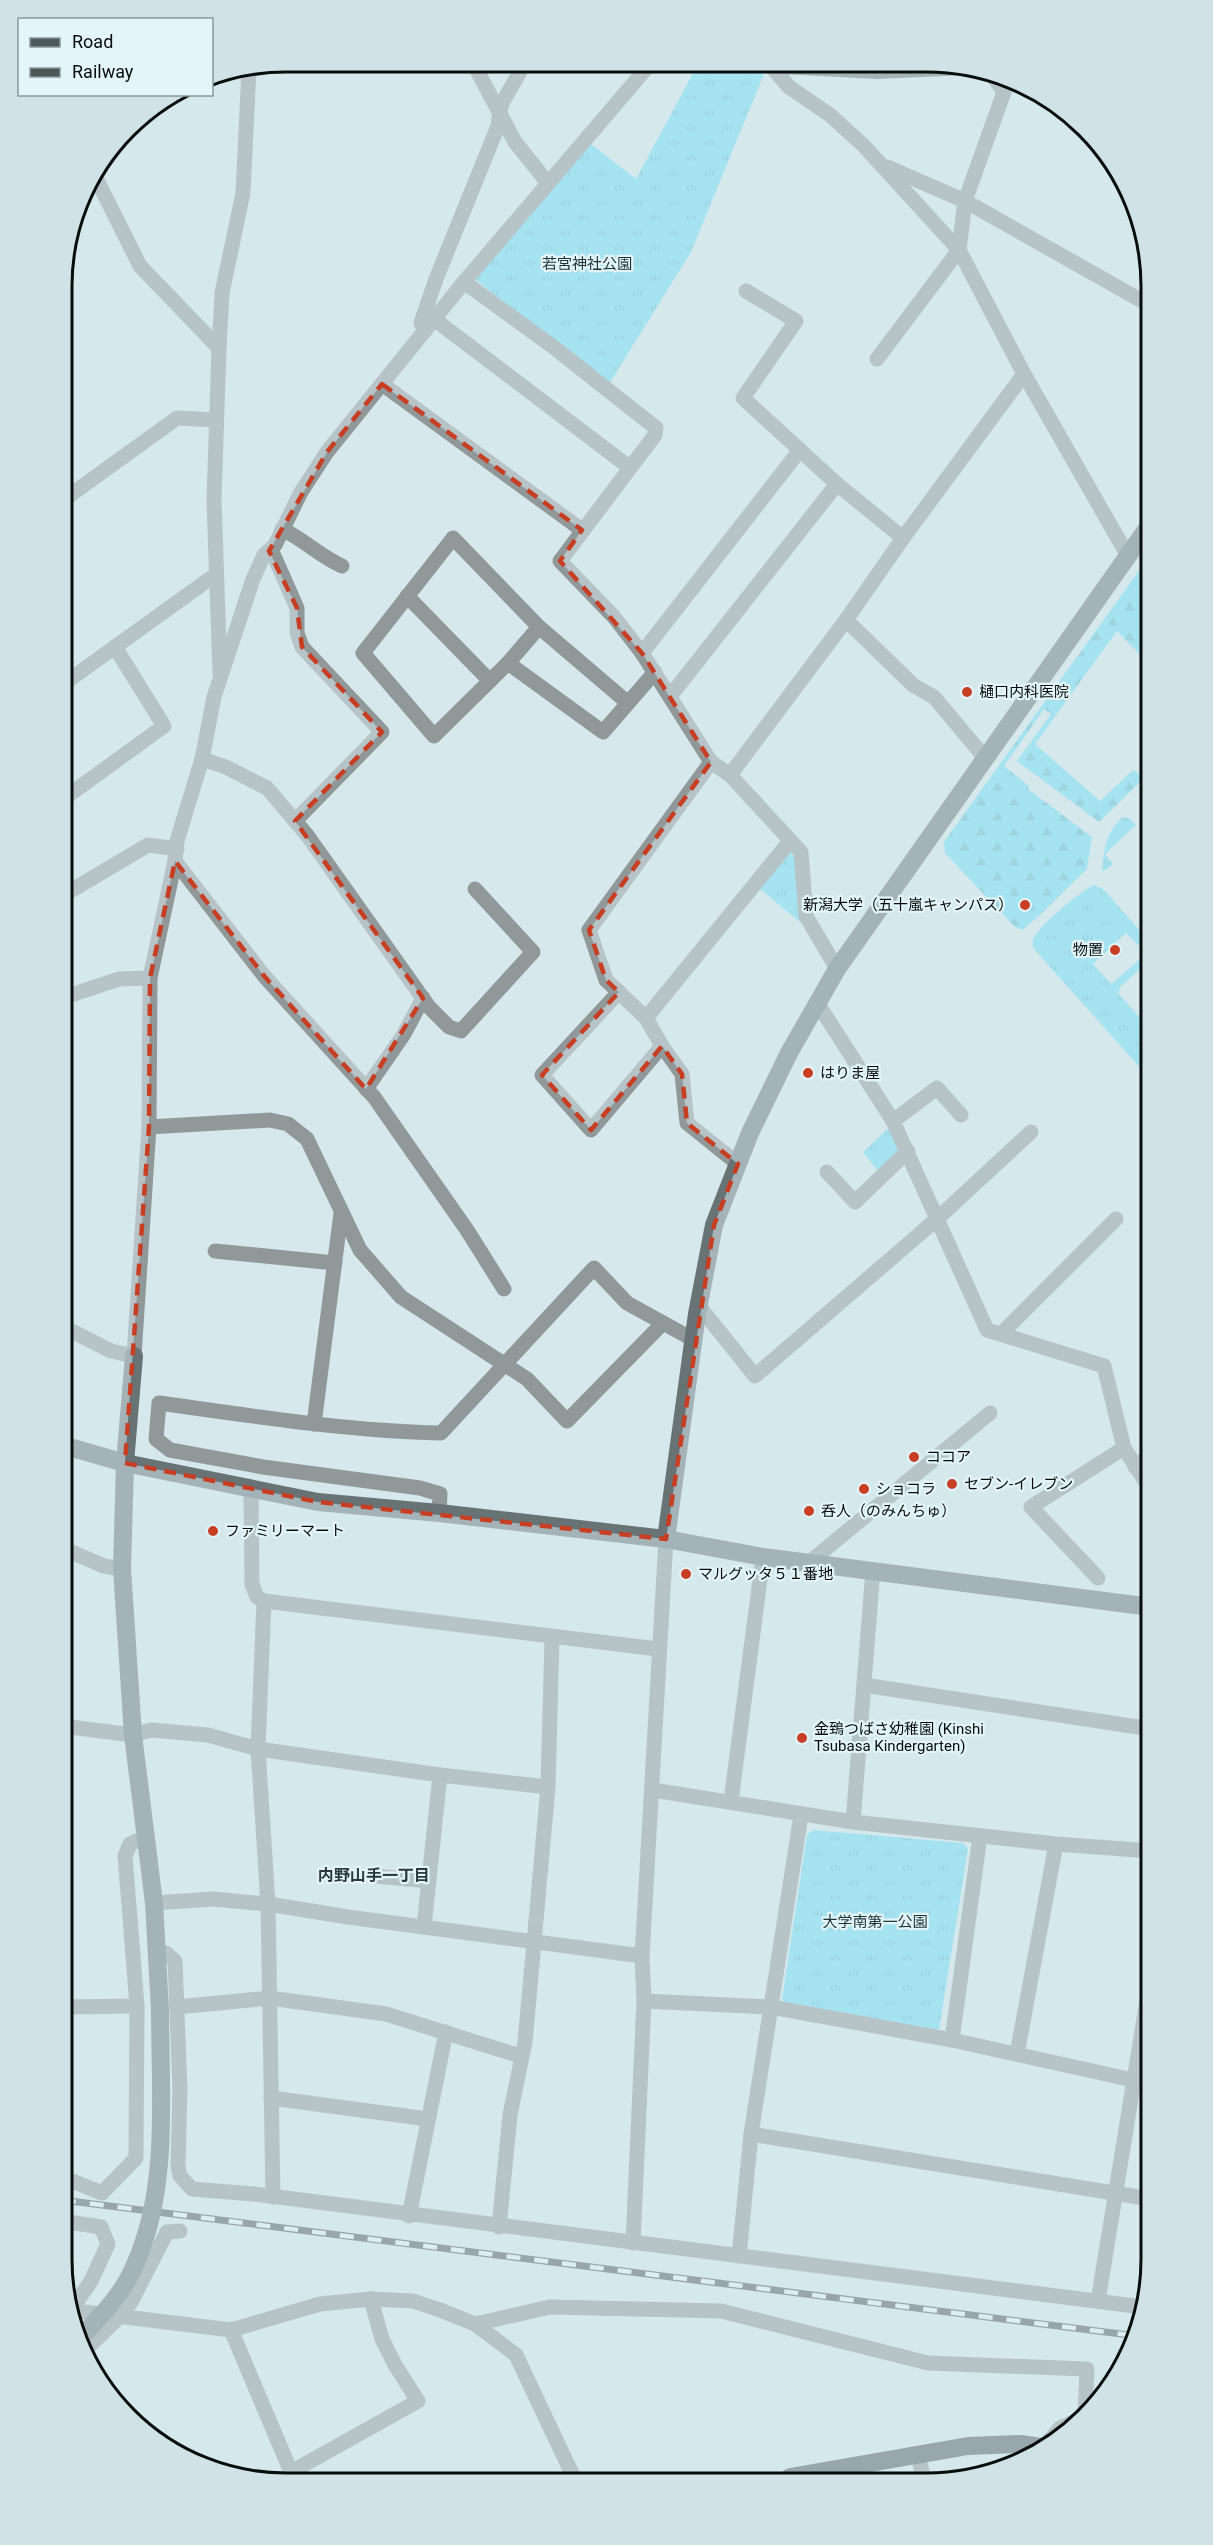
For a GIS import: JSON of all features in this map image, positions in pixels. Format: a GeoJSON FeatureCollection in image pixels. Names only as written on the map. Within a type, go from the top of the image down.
{"type":"FeatureCollection","features":[{"type":"Feature","properties":{"kind":"main road"},"geometry":{"type":"LineString","coordinates":[[813,2473],[968,2446],[1031,2446]]}},
{"type":"Feature","properties":{"kind":"street"},"geometry":{"type":"LineString","coordinates":[[478,72],[515,142],[548,182]]}},
{"type":"Feature","properties":{"kind":"street"},"geometry":{"type":"LineString","coordinates":[[520,72],[498,113],[498,126],[421,323],[430,325],[629,467]]}},
{"type":"Feature","properties":{"kind":"street"},"geometry":{"type":"LineString","coordinates":[[643,72],[464,282],[327,452],[301,492],[275,544],[264,555],[253,579],[220,679],[202,759],[176,855],[150,978],[148,1127],[125,1463],[122,1569],[133,1735],[158,1953],[168,2009],[180,2176],[192,2189],[273,2197],[1136,2306]]}},
{"type":"Feature","properties":{"kind":"street"},"geometry":{"type":"LineString","coordinates":[[775,72],[789,87],[830,115],[882,164],[959,250],[1024,375],[1128,556]]}},
{"type":"Feature","properties":{"kind":"street"},"geometry":{"type":"LineString","coordinates":[[220,679],[215,575],[219,348],[222,293],[243,193],[249,75]]}},
{"type":"Feature","properties":{"kind":"street"},"geometry":{"type":"LineString","coordinates":[[877,359],[959,250],[965,201],[1004,92],[998,84]]}},
{"type":"Feature","properties":{"kind":"street"},"geometry":{"type":"LineString","coordinates":[[882,164],[965,201],[1141,300]]}},
{"type":"Feature","properties":{"kind":"street"},"geometry":{"type":"LineString","coordinates":[[96,188],[140,266],[219,348]]}},
{"type":"Feature","properties":{"kind":"street"},"geometry":{"type":"LineString","coordinates":[[464,282],[654,425],[657,431],[560,561],[614,617],[642,653],[671,695],[711,762],[730,776],[801,852],[806,916],[837,969]]}},
{"type":"Feature","properties":{"kind":"street"},"geometry":{"type":"LineString","coordinates":[[746,291],[796,321],[743,398],[837,484],[903,538]]}},
{"type":"Feature","properties":{"kind":"street"},"geometry":{"type":"LineString","coordinates":[[730,776],[1024,375]]}},
{"type":"Feature","properties":{"kind":"street"},"geometry":{"type":"LineString","coordinates":[[382,384],[582,530]]}},
{"type":"Feature","properties":{"kind":"street"},"geometry":{"type":"LineString","coordinates":[[72,494],[177,418],[216,420]]}},
{"type":"Feature","properties":{"kind":"street"},"geometry":{"type":"LineString","coordinates":[[642,653],[800,450]]}},
{"type":"Feature","properties":{"kind":"street"},"geometry":{"type":"LineString","coordinates":[[671,695],[837,484]]}},
{"type":"Feature","properties":{"kind":"street"},"geometry":{"type":"LineString","coordinates":[[282,529],[293,534],[328,560],[342,566]]}},
{"type":"Feature","properties":{"kind":"street"},"geometry":{"type":"LineString","coordinates":[[633,2243],[644,2001],[642,1956],[666,1539],[699,1306],[714,1225],[750,1133],[789,1053],[837,969],[1141,537]]}},
{"type":"Feature","properties":{"kind":"street"},"geometry":{"type":"LineString","coordinates":[[539,627],[508,663],[434,736],[363,653],[453,538],[539,627],[628,703]]}},
{"type":"Feature","properties":{"kind":"street"},"geometry":{"type":"LineString","coordinates":[[269,550],[274,556],[297,608],[297,633],[302,647],[382,732],[295,821]]}},
{"type":"Feature","properties":{"kind":"street"},"geometry":{"type":"LineString","coordinates":[[72,678],[215,575]]}},
{"type":"Feature","properties":{"kind":"street"},"geometry":{"type":"LineString","coordinates":[[407,596],[490,681]]}},
{"type":"Feature","properties":{"kind":"street"},"geometry":{"type":"LineString","coordinates":[[846,620],[913,685],[934,697],[985,758]]}},
{"type":"Feature","properties":{"kind":"street"},"geometry":{"type":"LineString","coordinates":[[72,793],[164,726],[115,647]]}},
{"type":"Feature","properties":{"kind":"street"},"geometry":{"type":"LineString","coordinates":[[508,663],[603,732],[655,672]]}},
{"type":"Feature","properties":{"kind":"street"},"geometry":{"type":"LineString","coordinates":[[202,759],[226,766],[267,788],[307,835],[423,998],[449,1027],[461,1031],[533,952],[475,889]]}},
{"type":"Feature","properties":{"kind":"street"},"geometry":{"type":"LineString","coordinates":[[711,762],[589,930],[606,980],[646,1018],[682,1074],[687,1124],[738,1164]]}},
{"type":"Feature","properties":{"kind":"street"},"geometry":{"type":"LineString","coordinates":[[646,1018],[790,841]]}},
{"type":"Feature","properties":{"kind":"street"},"geometry":{"type":"LineString","coordinates":[[72,890],[148,845],[176,855],[265,977],[366,1089],[467,1230],[504,1289]]}},
{"type":"Feature","properties":{"kind":"street"},"geometry":{"type":"LineString","coordinates":[[72,995],[119,980],[150,978]]}},
{"type":"Feature","properties":{"kind":"street"},"geometry":{"type":"LineString","coordinates":[[619,992],[542,1075],[591,1131],[662,1046]]}},
{"type":"Feature","properties":{"kind":"street"},"geometry":{"type":"LineString","coordinates":[[366,1089],[404,1034],[423,998]]}},
{"type":"Feature","properties":{"kind":"street"},"geometry":{"type":"LineString","coordinates":[[818,1004],[893,1121],[987,1330],[1104,1366],[1124,1448],[1141,1476]]}},
{"type":"Feature","properties":{"kind":"street"},"geometry":{"type":"LineString","coordinates":[[893,1121],[937,1088],[961,1115]]}},
{"type":"Feature","properties":{"kind":"street"},"geometry":{"type":"LineString","coordinates":[[148,1127],[270,1120],[288,1124],[307,1139],[360,1250],[401,1297],[527,1379],[567,1421],[663,1323]]}},
{"type":"Feature","properties":{"kind":"street"},"geometry":{"type":"LineString","coordinates":[[699,1306],[755,1376],[814,1328],[938,1219],[1031,1132]]}},
{"type":"Feature","properties":{"kind":"street"},"geometry":{"type":"LineString","coordinates":[[827,1172],[855,1202],[908,1151]]}},
{"type":"Feature","properties":{"kind":"street"},"geometry":{"type":"LineString","coordinates":[[314,1424],[341,1213]]}},
{"type":"Feature","properties":{"kind":"street"},"geometry":{"type":"LineString","coordinates":[[1002,1333],[1116,1219]]}},
{"type":"Feature","properties":{"kind":"street"},"geometry":{"type":"LineString","coordinates":[[215,1251],[335,1263]]}},
{"type":"Feature","properties":{"kind":"street"},"geometry":{"type":"LineString","coordinates":[[439,1513],[440,1494],[420,1488],[262,1467],[170,1450],[156,1439],[159,1403],[314,1424],[394,1432],[441,1433],[594,1268],[627,1303],[694,1340]]}},
{"type":"Feature","properties":{"kind":"street"},"geometry":{"type":"LineString","coordinates":[[72,1331],[111,1351],[134,1356]]}},
{"type":"Feature","properties":{"kind":"street"},"geometry":{"type":"LineString","coordinates":[[811,1561],[990,1413]]}},
{"type":"Feature","properties":{"kind":"street"},"geometry":{"type":"LineString","coordinates":[[72,1448],[125,1463],[318,1502],[439,1513],[666,1539],[764,1557],[811,1561],[1141,1606]]}},
{"type":"Feature","properties":{"kind":"street"},"geometry":{"type":"LineString","coordinates":[[1098,1578],[1031,1507],[1124,1448]]}},
{"type":"Feature","properties":{"kind":"street"},"geometry":{"type":"LineString","coordinates":[[1135,1467],[1141,1462]]}},
{"type":"Feature","properties":{"kind":"street"},"geometry":{"type":"LineString","coordinates":[[251,1490],[252,1584],[257,1597],[264,1601],[406,1617],[552,1638],[658,1649]]}},
{"type":"Feature","properties":{"kind":"street"},"geometry":{"type":"LineString","coordinates":[[72,1552],[104,1566],[122,1569]]}},
{"type":"Feature","properties":{"kind":"street"},"geometry":{"type":"LineString","coordinates":[[731,1801],[764,1557]]}},
{"type":"Feature","properties":{"kind":"street"},"geometry":{"type":"LineString","coordinates":[[853,1822],[873,1570]]}},
{"type":"Feature","properties":{"kind":"street"},"geometry":{"type":"LineString","coordinates":[[264,1601],[258,1749],[268,1904],[273,2197]]}},
{"type":"Feature","properties":{"kind":"street"},"geometry":{"type":"LineString","coordinates":[[499,2227],[510,2115],[520,2056],[525,2042],[548,1787],[552,1638]]}},
{"type":"Feature","properties":{"kind":"street"},"geometry":{"type":"LineString","coordinates":[[864,1686],[1141,1728]]}},
{"type":"Feature","properties":{"kind":"street"},"geometry":{"type":"LineString","coordinates":[[72,1727],[133,1735],[152,1730],[208,1735],[258,1749],[548,1787]]}},
{"type":"Feature","properties":{"kind":"street"},"geometry":{"type":"LineString","coordinates":[[424,1927],[440,1774]]}},
{"type":"Feature","properties":{"kind":"street"},"geometry":{"type":"LineString","coordinates":[[653,1790],[853,1822],[1056,1844],[1141,1850]]}},
{"type":"Feature","properties":{"kind":"street"},"geometry":{"type":"LineString","coordinates":[[739,2256],[751,2134],[801,1815]]}},
{"type":"Feature","properties":{"kind":"street"},"geometry":{"type":"LineString","coordinates":[[952,2040],[980,1836]]}},
{"type":"Feature","properties":{"kind":"street"},"geometry":{"type":"LineString","coordinates":[[72,2181],[102,2193],[136,2158],[137,2006],[125,1856],[130,1844],[144,1837]]}},
{"type":"Feature","properties":{"kind":"street"},"geometry":{"type":"LineString","coordinates":[[1017,2054],[1056,1844]]}},
{"type":"Feature","properties":{"kind":"street"},"geometry":{"type":"LineString","coordinates":[[374,1876],[429,1881]]}},
{"type":"Feature","properties":{"kind":"street"},"geometry":{"type":"LineString","coordinates":[[154,1903],[213,1899],[268,1904],[642,1956]]}},
{"type":"Feature","properties":{"kind":"street"},"geometry":{"type":"LineString","coordinates":[[168,2009],[270,1998],[386,2014],[520,2056]]}},
{"type":"Feature","properties":{"kind":"street"},"geometry":{"type":"LineString","coordinates":[[644,2001],[771,2007],[952,2040],[1141,2082]]}},
{"type":"Feature","properties":{"kind":"street"},"geometry":{"type":"LineString","coordinates":[[72,2007],[137,2006]]}},
{"type":"Feature","properties":{"kind":"street"},"geometry":{"type":"LineString","coordinates":[[87,2340],[134,2267],[146,2233],[159,2163],[168,2009]]}},
{"type":"Feature","properties":{"kind":"street"},"geometry":{"type":"LineString","coordinates":[[409,2216],[446,2032]]}},
{"type":"Feature","properties":{"kind":"street"},"geometry":{"type":"LineString","coordinates":[[1098,2301],[1141,2037]]}},
{"type":"Feature","properties":{"kind":"street"},"geometry":{"type":"LineString","coordinates":[[271,2098],[428,2119]]}},
{"type":"Feature","properties":{"kind":"street"},"geometry":{"type":"LineString","coordinates":[[751,2134],[1141,2197]]}},
{"type":"Feature","properties":{"kind":"street"},"geometry":{"type":"LineString","coordinates":[[72,2223],[101,2227],[108,2244],[91,2281],[76,2301]]}},
{"type":"Feature","properties":{"kind":"street"},"geometry":{"type":"LineString","coordinates":[[89,2342],[119,2318],[146,2276],[167,2232],[180,2231]]}},
{"type":"Feature","properties":{"kind":"street"},"geometry":{"type":"LineString","coordinates":[[78,2312],[231,2330],[320,2304],[371,2299],[413,2301],[475,2324],[516,2355],[572,2473]]}},
{"type":"Feature","properties":{"kind":"street"},"geometry":{"type":"LineString","coordinates":[[297,2473],[418,2401],[394,2365],[382,2339],[371,2299]]}},
{"type":"Feature","properties":{"kind":"street"},"geometry":{"type":"LineString","coordinates":[[475,2324],[550,2307],[721,2311],[928,2363],[1087,2369],[1086,2402]]}},
{"type":"Feature","properties":{"kind":"street"},"geometry":{"type":"LineString","coordinates":[[231,2330],[291,2473]]}},
{"type":"Feature","properties":{"kind":"street"},"geometry":{"type":"LineString","coordinates":[[918,2455],[922,2473]]}},
{"type":"Feature","properties":{"kind":"highlighted area"},"geometry":{"type":"Polygon","coordinates":[[[382,384],[582,530],[560,561],[642,653],[711,762],[589,930],[606,980],[619,992],[542,1075],[591,1130],[662,1046],[682,1074],[687,1123],[738,1164],[714,1225],[666,1539],[318,1502],[125,1463],[149,1127],[150,978],[175,861],[265,977],[366,1089],[423,998],[295,821],[382,732],[302,647],[297,608],[269,551],[327,452],[382,384]]]}},
{"type":"Feature","properties":{"kind":"green space","name":"若宮神社公園"},"geometry":{"type":"Polygon","coordinates":[[[694,72],[765,72],[691,252],[606,389],[468,273],[587,141],[636,179],[694,72]]]}},
{"type":"Feature","properties":{"kind":"green space"},"geometry":{"type":"Polygon","coordinates":[[[1141,568],[1141,656],[1117,631],[1035,744],[1100,801],[1133,770],[1141,775],[1141,781],[1099,822],[1017,761],[1051,714],[1044,709],[1004,766],[1029,786],[1028,789],[1092,837],[1087,869],[1022,930],[1014,926],[945,853],[944,842],[1141,568]]]}},
{"type":"Feature","properties":{"kind":"green space"},"geometry":{"type":"Polygon","coordinates":[[[1123,817],[1129,818],[1136,825],[1105,854],[1113,864],[1106,870],[1102,870],[1105,848],[1109,834],[1123,817]]]}},
{"type":"Feature","properties":{"kind":"green space"},"geometry":{"type":"Polygon","coordinates":[[[786,848],[801,863],[806,913],[800,922],[754,884],[786,848]]]}},
{"type":"Feature","properties":{"kind":"green space"},"geometry":{"type":"Polygon","coordinates":[[[1094,885],[1103,889],[1141,932],[1141,943],[1138,945],[1126,933],[1093,964],[1111,984],[1141,958],[1141,968],[1119,988],[1118,993],[1141,1019],[1141,1069],[1033,947],[1033,940],[1042,927],[1094,885]]]}},
{"type":"Feature","properties":{"kind":"green space"},"geometry":{"type":"Polygon","coordinates":[[[892,1125],[905,1151],[880,1174],[863,1152],[892,1125]]]}},
{"type":"Feature","properties":{"kind":"green space","name":"大学南第一公園"},"geometry":{"type":"Polygon","coordinates":[[[813,1830],[963,1843],[968,1849],[939,2030],[784,2002],[782,1999],[807,1835],[813,1830]]]}},
{"type":"Feature","properties":{"kind":"railway"},"geometry":{"type":"LineString","coordinates":[[72,2201],[1127,2335]]}},
{"type":"Feature","properties":{"kind":"place","name":"樋口内科医院"},"geometry":{"type":"Point","coordinates":[967,692]}},
{"type":"Feature","properties":{"kind":"place","name":"新潟大学（五十嵐キャンパス）"},"geometry":{"type":"Point","coordinates":[1025,905]}},
{"type":"Feature","properties":{"kind":"place","name":"物置"},"geometry":{"type":"Point","coordinates":[1115,950]}},
{"type":"Feature","properties":{"kind":"place","name":"はりま屋"},"geometry":{"type":"Point","coordinates":[808,1073]}},
{"type":"Feature","properties":{"kind":"place","name":"ココア"},"geometry":{"type":"Point","coordinates":[914,1457]}},
{"type":"Feature","properties":{"kind":"place","name":"セブン-イレブン"},"geometry":{"type":"Point","coordinates":[952,1484]}},
{"type":"Feature","properties":{"kind":"place","name":"ショコラ"},"geometry":{"type":"Point","coordinates":[864,1489]}},
{"type":"Feature","properties":{"kind":"place","name":"呑人（のみんちゅ）"},"geometry":{"type":"Point","coordinates":[809,1511]}},
{"type":"Feature","properties":{"kind":"place","name":"ファミリーマート"},"geometry":{"type":"Point","coordinates":[213,1531]}},
{"type":"Feature","properties":{"kind":"place","name":"マルグッタ５１番地"},"geometry":{"type":"Point","coordinates":[686,1574]}},
{"type":"Feature","properties":{"kind":"place","name":"金鵄つばさ幼稚園 (Kinshi Tsubasa Kindergarten)"},"geometry":{"type":"Point","coordinates":[802,1738]}},
{"type":"Feature","properties":{"kind":"district","name":"内野山手一丁目"},"geometry":{"type":"Point","coordinates":[374,1875]}}]}
